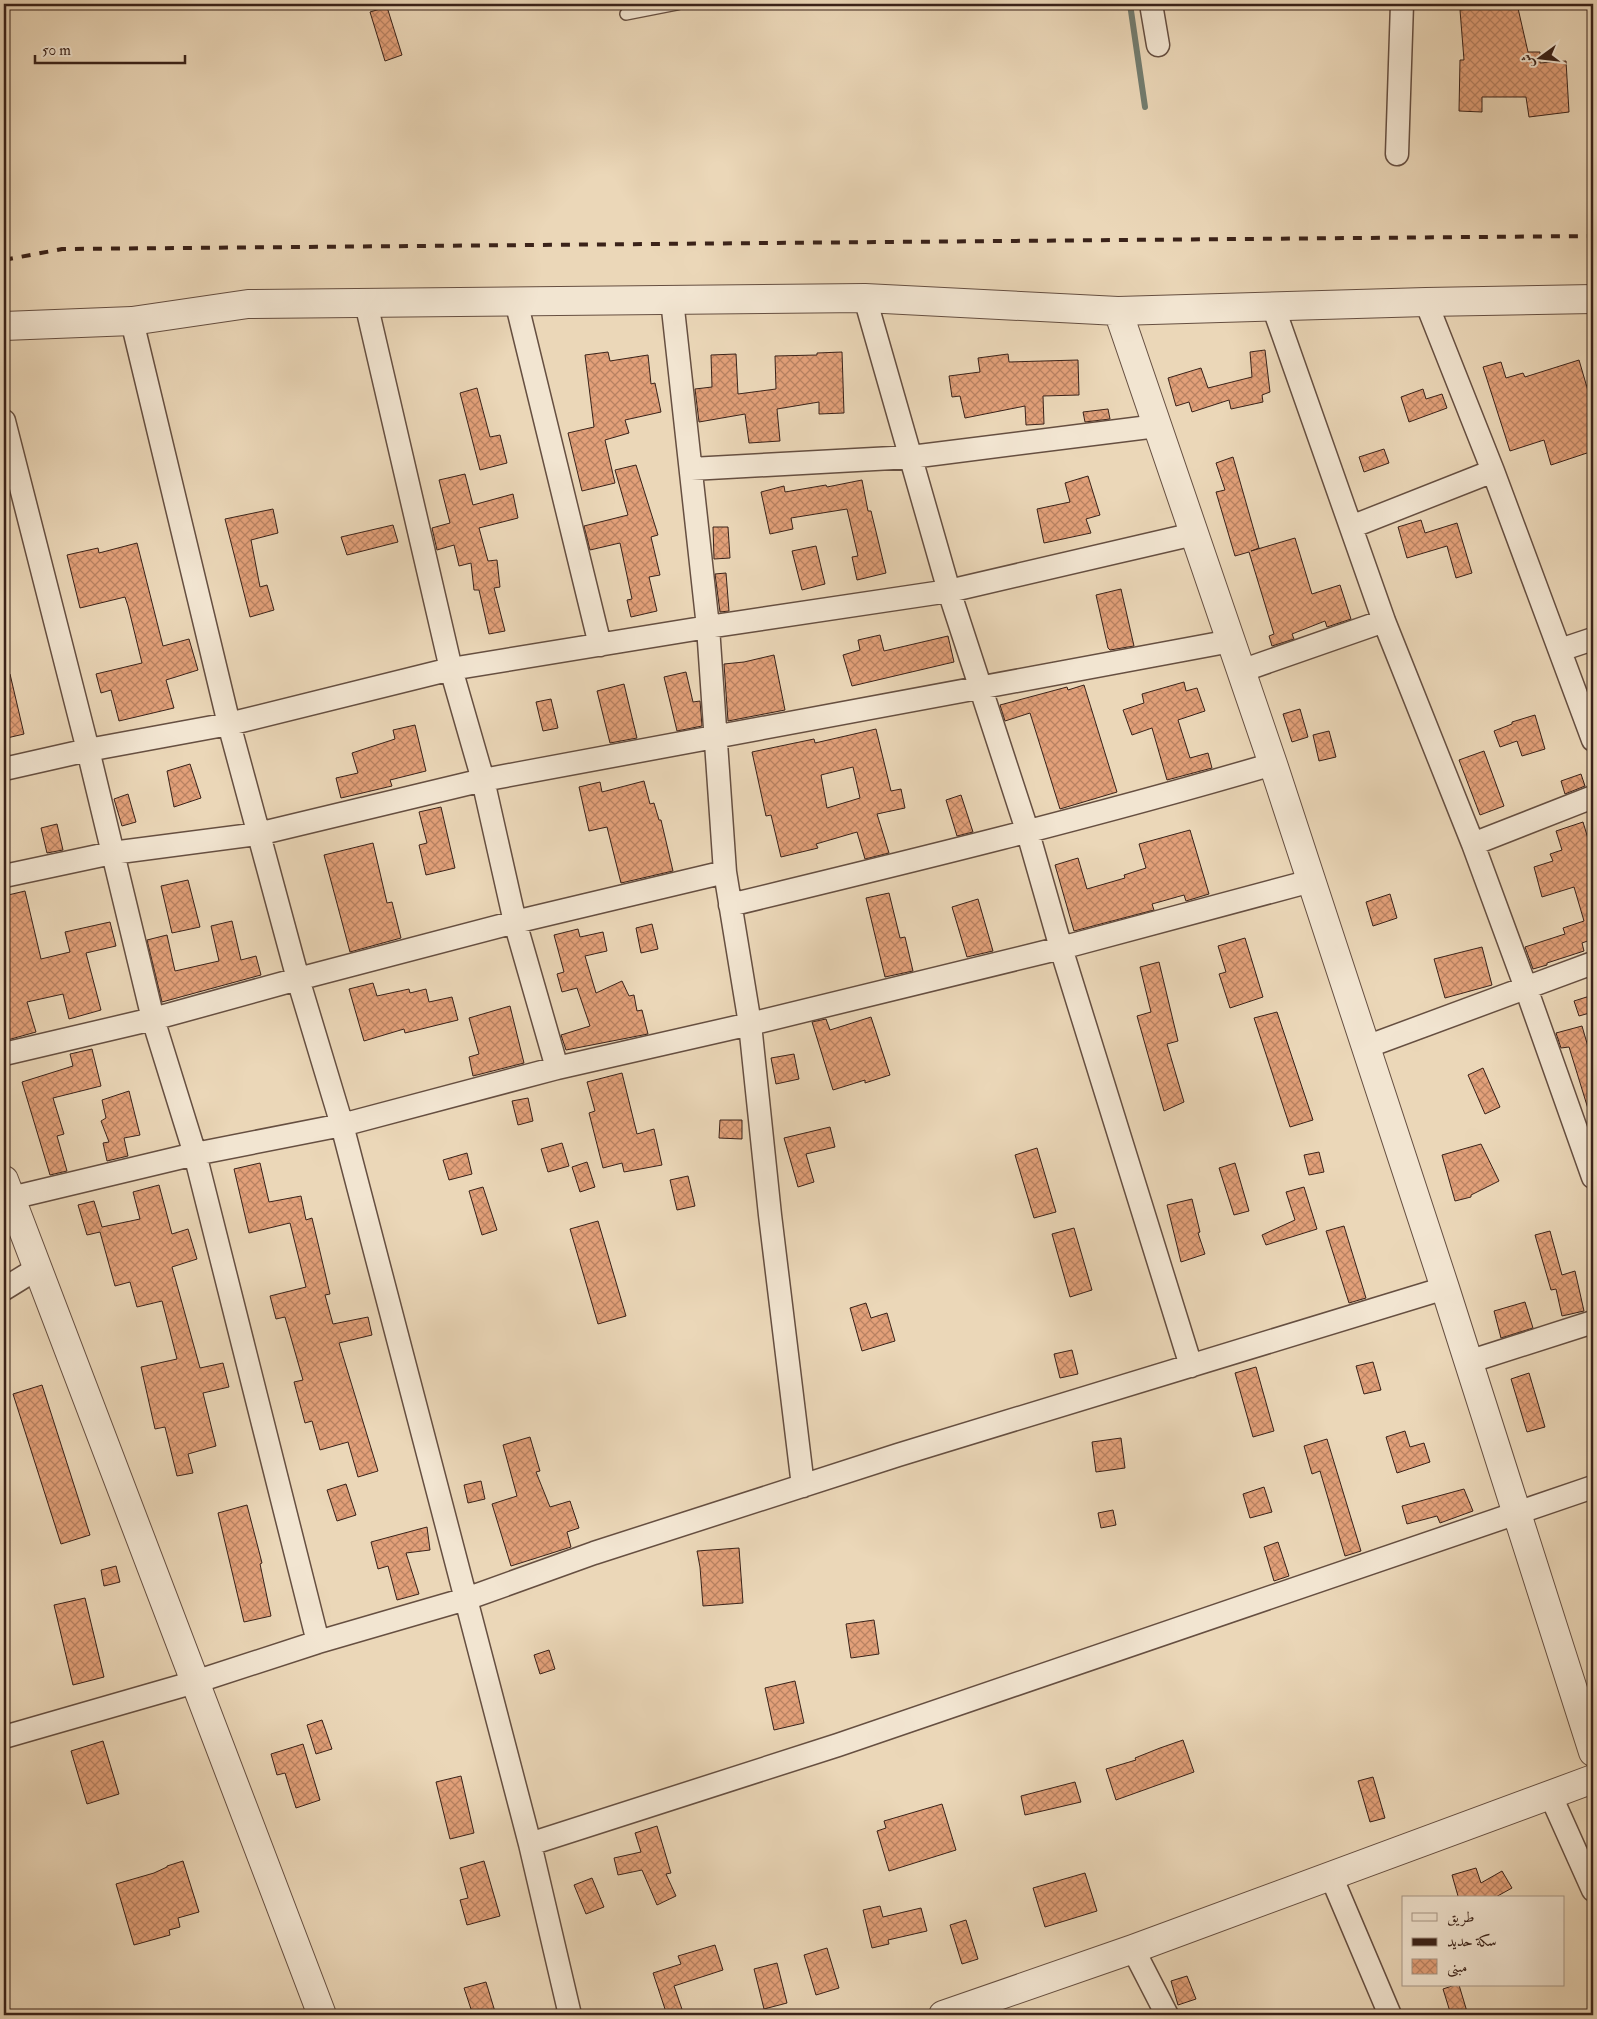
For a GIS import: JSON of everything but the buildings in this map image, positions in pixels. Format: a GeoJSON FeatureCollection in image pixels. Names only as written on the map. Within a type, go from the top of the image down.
{"type":"FeatureCollection","features":[{"type":"Feature","properties":{"kind":"street"},"geometry":{"type":"LineString","coordinates":[[1151,4],[1158,45]]}},
{"type":"Feature","properties":{"kind":"street"},"geometry":{"type":"LineString","coordinates":[[1397,154],[1402,4]]}},
{"type":"Feature","properties":{"kind":"street"},"geometry":{"type":"LineString","coordinates":[[865,298],[912,456],[949,592],[1028,832],[1060,948],[1192,1366]]}},
{"type":"Feature","properties":{"kind":"street"},"geometry":{"type":"LineString","coordinates":[[4,326],[132,321],[248,304],[865,298],[1118,311],[1593,299]]}},
{"type":"Feature","properties":{"kind":"street"},"geometry":{"type":"LineString","coordinates":[[672,300],[708,626],[725,872],[750,1024],[770,1216],[803,1486]]}},
{"type":"Feature","properties":{"kind":"street"},"geometry":{"type":"LineString","coordinates":[[516,301],[600,644]]}},
{"type":"Feature","properties":{"kind":"street"},"geometry":{"type":"LineString","coordinates":[[366,302],[451,670],[483,780],[515,922],[557,1068]]}},
{"type":"Feature","properties":{"kind":"street"},"geometry":{"type":"LineString","coordinates":[[1426,302],[1493,471],[1593,740]]}},
{"type":"Feature","properties":{"kind":"street"},"geometry":{"type":"LineString","coordinates":[[1274,306],[1384,621],[1473,844],[1593,1177]]}},
{"type":"Feature","properties":{"kind":"street"},"geometry":{"type":"LineString","coordinates":[[1118,311],[1273,764],[1445,1288],[1593,1752]]}},
{"type":"Feature","properties":{"kind":"street"},"geometry":{"type":"LineString","coordinates":[[132,321],[229,724],[298,978],[342,1125],[530,1844],[570,2015]]}},
{"type":"Feature","properties":{"kind":"street"},"geometry":{"type":"LineString","coordinates":[[4,421],[88,750],[153,1019],[195,1154],[318,1642]]}},
{"type":"Feature","properties":{"kind":"street"},"geometry":{"type":"LineString","coordinates":[[691,469],[912,456],[1157,426]]}},
{"type":"Feature","properties":{"kind":"street"},"geometry":{"type":"LineString","coordinates":[[1351,526],[1493,471]]}},
{"type":"Feature","properties":{"kind":"street"},"geometry":{"type":"LineString","coordinates":[[4,769],[88,750],[229,724],[451,670],[708,626],[949,592],[1194,534]]}},
{"type":"Feature","properties":{"kind":"street"},"geometry":{"type":"LineString","coordinates":[[1241,671],[1384,621]]}},
{"type":"Feature","properties":{"kind":"street"},"geometry":{"type":"LineString","coordinates":[[1560,650],[1593,638]]}},
{"type":"Feature","properties":{"kind":"street"},"geometry":{"type":"LineString","coordinates":[[4,876],[112,853],[258,834],[483,780],[980,686],[1231,641]]}},
{"type":"Feature","properties":{"kind":"street"},"geometry":{"type":"LineString","coordinates":[[730,905],[1163,797],[1273,764]]}},
{"type":"Feature","properties":{"kind":"street"},"geometry":{"type":"LineString","coordinates":[[1473,844],[1593,797]]}},
{"type":"Feature","properties":{"kind":"street"},"geometry":{"type":"LineString","coordinates":[[4,1054],[153,1019],[298,978],[515,922],[725,872]]}},
{"type":"Feature","properties":{"kind":"street"},"geometry":{"type":"LineString","coordinates":[[322,2015],[7,1189],[342,1125],[557,1068],[750,1024],[1060,948],[1311,881]]}},
{"type":"Feature","properties":{"kind":"street"},"geometry":{"type":"LineString","coordinates":[[1366,1047],[1593,963]]}},
{"type":"Feature","properties":{"kind":"street"},"geometry":{"type":"LineString","coordinates":[[4,1289],[38,1268]]}},
{"type":"Feature","properties":{"kind":"street"},"geometry":{"type":"LineString","coordinates":[[4,1737],[195,1682],[318,1642],[466,1599],[594,1553],[803,1486],[1445,1288]]}},
{"type":"Feature","properties":{"kind":"street"},"geometry":{"type":"LineString","coordinates":[[1468,1362],[1593,1322]]}},
{"type":"Feature","properties":{"kind":"street"},"geometry":{"type":"LineString","coordinates":[[530,1844],[847,1742],[1517,1514],[1593,1486]]}},
{"type":"Feature","properties":{"kind":"street"},"geometry":{"type":"LineString","coordinates":[[943,2015],[987,2008],[1133,1949],[1593,1779]]}},
{"type":"Feature","properties":{"kind":"street"},"geometry":{"type":"LineString","coordinates":[[1550,1794],[1593,1890]]}},
{"type":"Feature","properties":{"kind":"street"},"geometry":{"type":"LineString","coordinates":[[1330,1876],[1390,2015]]}},
{"type":"Feature","properties":{"kind":"street"},"geometry":{"type":"LineString","coordinates":[[1133,1949],[1167,2015]]}},
{"type":"Feature","properties":{"kind":"lane"},"geometry":{"type":"LineString","coordinates":[[626,14],[677,4]]}},
{"type":"Feature","properties":{"kind":"waterway"},"geometry":{"type":"LineString","coordinates":[[1130,4],[1145,107]]}},
{"type":"Feature","properties":{"kind":"railway"},"geometry":{"type":"LineString","coordinates":[[4,260],[62,249],[1593,236]]}}]}
